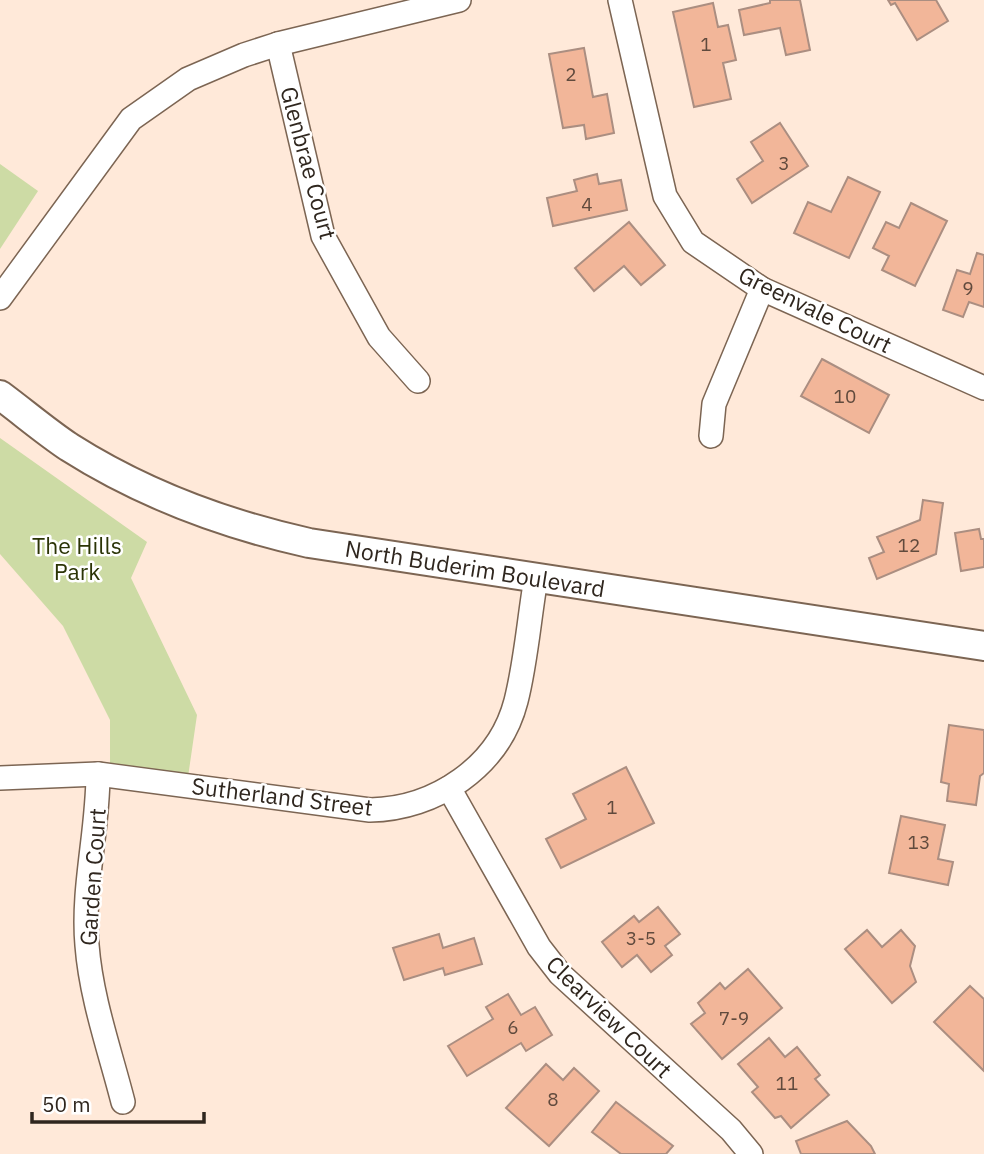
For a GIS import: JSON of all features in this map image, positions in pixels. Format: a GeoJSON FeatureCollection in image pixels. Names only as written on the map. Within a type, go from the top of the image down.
{"type":"FeatureCollection","features":[{"type":"Feature","properties":{"kind":"street"},"geometry":{"type":"LineString","coordinates":[[0,298],[131,119],[188,79],[278,44],[459,0]]}},
{"type":"Feature","properties":{"kind":"street","name":"Greenvale Court"},"geometry":{"type":"LineString","coordinates":[[620,0],[665,196],[693,242],[762,289],[984,388]]}},
{"type":"Feature","properties":{"kind":"street","name":"Glenbrae Court"},"geometry":{"type":"LineString","coordinates":[[278,44],[323,236],[379,337],[418,381]]}},
{"type":"Feature","properties":{"kind":"street"},"geometry":{"type":"LineString","coordinates":[[711,436],[713,404],[762,289]]}},
{"type":"Feature","properties":{"kind":"street","name":"North Buderim Boulevard"},"geometry":{"type":"LineString","coordinates":[[0,395],[69,446],[128,481],[254,531],[309,543],[984,646]]}},
{"type":"Feature","properties":{"kind":"street","name":"Sutherland Street"},"geometry":{"type":"LineString","coordinates":[[0,778],[99,774],[370,810],[400,807],[449,788],[483,761],[509,720],[519,687],[536,578]]}},
{"type":"Feature","properties":{"kind":"street","name":"Garden Court"},"geometry":{"type":"LineString","coordinates":[[99,774],[86,918],[87,945],[92,983],[123,1102]]}},
{"type":"Feature","properties":{"kind":"street","name":"Clearview Court"},"geometry":{"type":"LineString","coordinates":[[449,788],[539,947],[560,974],[730,1130],[751,1154]]}},
{"type":"Feature","properties":{"kind":"green space"},"geometry":{"type":"Polygon","coordinates":[[[0,164],[38,191],[0,249],[0,164]]]}},
{"type":"Feature","properties":{"kind":"green space","name":"The Hills Park"},"geometry":{"type":"Polygon","coordinates":[[[0,438],[147,542],[131,578],[197,715],[188,777],[110,764],[110,720],[63,626],[0,554],[0,438]]]}},
{"type":"Feature","properties":{"kind":"building"},"geometry":{"type":"Polygon","coordinates":[[[770,0],[800,0],[810,50],[786,55],[780,28],[744,35],[739,10],[770,3],[770,0]]]}},
{"type":"Feature","properties":{"kind":"building"},"geometry":{"type":"Polygon","coordinates":[[[888,0],[936,0],[948,21],[917,40],[895,3],[891,5],[888,0]]]}},
{"type":"Feature","properties":{"kind":"building"},"geometry":{"type":"Polygon","coordinates":[[[713,3],[718,27],[728,25],[736,60],[723,63],[731,99],[694,107],[673,12],[713,3]]]}},
{"type":"Feature","properties":{"kind":"building"},"geometry":{"type":"Polygon","coordinates":[[[584,48],[593,97],[607,94],[614,133],[586,139],[584,125],[563,128],[549,54],[584,48]]]}},
{"type":"Feature","properties":{"kind":"building"},"geometry":{"type":"Polygon","coordinates":[[[780,123],[808,166],[752,203],[737,179],[763,161],[751,142],[780,123]]]}},
{"type":"Feature","properties":{"kind":"building"},"geometry":{"type":"Polygon","coordinates":[[[597,174],[599,184],[621,180],[627,210],[553,226],[547,198],[577,191],[574,180],[597,174]]]}},
{"type":"Feature","properties":{"kind":"building"},"geometry":{"type":"Polygon","coordinates":[[[848,177],[880,192],[849,258],[794,233],[808,202],[831,212],[848,177]]]}},
{"type":"Feature","properties":{"kind":"building"},"geometry":{"type":"Polygon","coordinates":[[[911,203],[947,221],[915,286],[882,270],[889,256],[873,248],[886,222],[899,228],[911,203]]]}},
{"type":"Feature","properties":{"kind":"building"},"geometry":{"type":"Polygon","coordinates":[[[629,222],[665,265],[641,285],[624,266],[594,291],[575,268],[629,222]]]}},
{"type":"Feature","properties":{"kind":"building"},"geometry":{"type":"Polygon","coordinates":[[[977,253],[984,255],[984,307],[969,302],[963,317],[943,310],[957,270],[970,274],[977,253]]]}},
{"type":"Feature","properties":{"kind":"building"},"geometry":{"type":"Polygon","coordinates":[[[822,359],[889,395],[869,433],[801,396],[822,359]]]}},
{"type":"Feature","properties":{"kind":"building"},"geometry":{"type":"Polygon","coordinates":[[[923,500],[943,503],[936,554],[877,579],[869,558],[884,552],[877,537],[920,520],[923,500]]]}},
{"type":"Feature","properties":{"kind":"building"},"geometry":{"type":"Polygon","coordinates":[[[979,529],[981,539],[984,539],[984,567],[961,571],[955,533],[979,529]]]}},
{"type":"Feature","properties":{"kind":"building"},"geometry":{"type":"Polygon","coordinates":[[[949,725],[984,730],[984,773],[980,776],[976,805],[947,801],[949,784],[941,782],[949,725]]]}},
{"type":"Feature","properties":{"kind":"building"},"geometry":{"type":"Polygon","coordinates":[[[626,767],[654,823],[561,868],[546,839],[586,819],[573,794],[626,767]]]}},
{"type":"Feature","properties":{"kind":"building"},"geometry":{"type":"Polygon","coordinates":[[[901,816],[945,825],[938,859],[953,862],[948,885],[889,873],[901,816]]]}},
{"type":"Feature","properties":{"kind":"building"},"geometry":{"type":"Polygon","coordinates":[[[658,907],[680,934],[665,946],[672,955],[651,972],[637,955],[622,967],[602,942],[634,916],[639,922],[658,907]]]}},
{"type":"Feature","properties":{"kind":"building"},"geometry":{"type":"Polygon","coordinates":[[[867,930],[882,947],[901,930],[915,946],[910,966],[916,982],[892,1003],[845,949],[867,930]]]}},
{"type":"Feature","properties":{"kind":"building"},"geometry":{"type":"Polygon","coordinates":[[[439,934],[443,948],[474,938],[482,964],[445,975],[443,968],[404,980],[393,948],[439,934]]]}},
{"type":"Feature","properties":{"kind":"building"},"geometry":{"type":"Polygon","coordinates":[[[748,969],[782,1008],[722,1059],[691,1024],[705,1013],[698,1003],[720,983],[725,989],[748,969]]]}},
{"type":"Feature","properties":{"kind":"building"},"geometry":{"type":"Polygon","coordinates":[[[970,986],[984,999],[984,1071],[934,1022],[970,986]]]}},
{"type":"Feature","properties":{"kind":"building"},"geometry":{"type":"Polygon","coordinates":[[[508,994],[521,1015],[535,1007],[552,1035],[526,1051],[521,1043],[467,1076],[448,1046],[493,1019],[486,1007],[508,994]]]}},
{"type":"Feature","properties":{"kind":"building"},"geometry":{"type":"Polygon","coordinates":[[[769,1038],[785,1057],[797,1047],[820,1075],[815,1079],[829,1095],[791,1128],[781,1116],[775,1118],[752,1092],[758,1087],[738,1064],[769,1038]]]}},
{"type":"Feature","properties":{"kind":"building"},"geometry":{"type":"Polygon","coordinates":[[[546,1064],[563,1080],[574,1068],[599,1091],[549,1146],[506,1108],[546,1064]]]}},
{"type":"Feature","properties":{"kind":"building"},"geometry":{"type":"Polygon","coordinates":[[[616,1102],[673,1146],[666,1154],[621,1154],[592,1132],[616,1102]]]}},
{"type":"Feature","properties":{"kind":"building"},"geometry":{"type":"Polygon","coordinates":[[[847,1121],[871,1146],[875,1154],[801,1154],[796,1141],[847,1121]]]}}]}
